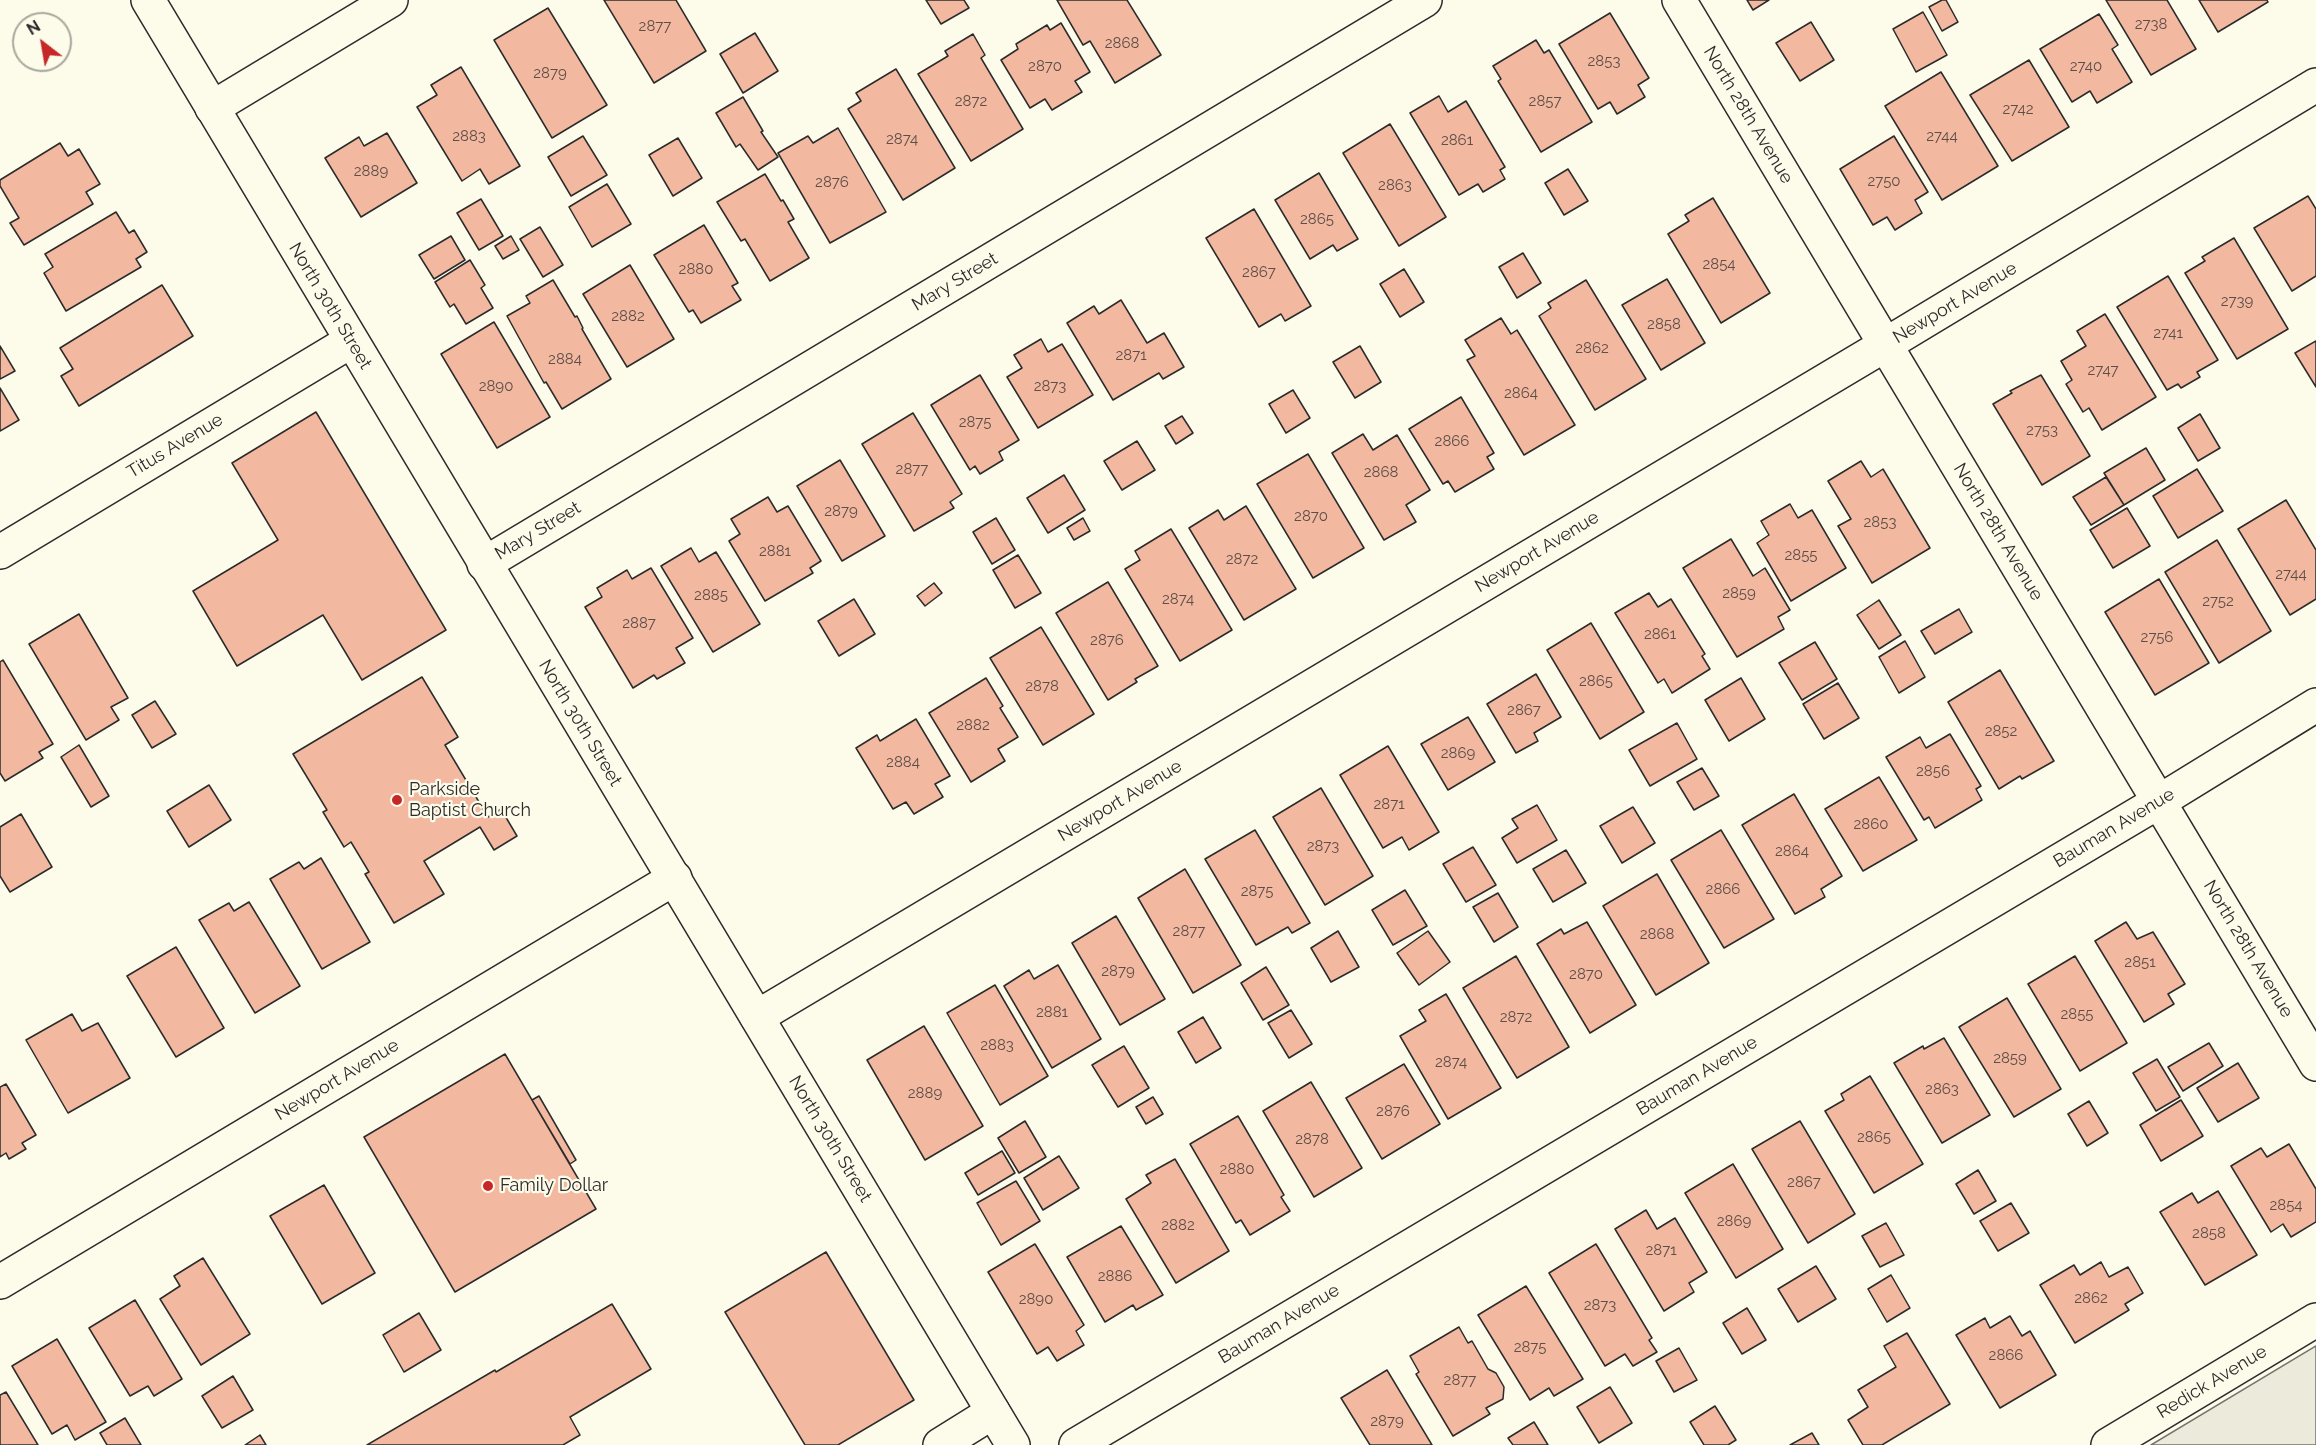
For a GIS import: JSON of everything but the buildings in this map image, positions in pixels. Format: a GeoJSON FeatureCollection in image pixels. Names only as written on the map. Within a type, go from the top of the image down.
{"type":"FeatureCollection","features":[{"type":"Feature","properties":{"kind":"main road","name":"North 30th Street"},"geometry":{"type":"LineString","coordinates":[[148,0],[1013,1445]]}},
{"type":"Feature","properties":{"kind":"main road"},"geometry":{"type":"LineString","coordinates":[[212,108],[392,0]]}},
{"type":"Feature","properties":{"kind":"main road","name":"Mary Street"},"geometry":{"type":"LineString","coordinates":[[484,564],[1425,0]]}},
{"type":"Feature","properties":{"kind":"main road","name":"North 28th Avenue"},"geometry":{"type":"LineString","coordinates":[[1679,0],[2316,1064]]}},
{"type":"Feature","properties":{"kind":"main road","name":"Newport Avenue"},"geometry":{"type":"LineString","coordinates":[[757,1017],[1886,345],[2316,85]]}},
{"type":"Feature","properties":{"kind":"main road","name":"Titus Avenue"},"geometry":{"type":"LineString","coordinates":[[0,552],[351,341]]}},
{"type":"Feature","properties":{"kind":"main road","name":"Bauman Avenue"},"geometry":{"type":"LineString","coordinates":[[1076,1445],[2160,801],[2316,705]]}},
{"type":"Feature","properties":{"kind":"main road","name":"Newport Avenue"},"geometry":{"type":"LineString","coordinates":[[0,1282],[675,878]]}},
{"type":"Feature","properties":{"kind":"main road","name":"Redick Avenue"},"geometry":{"type":"LineString","coordinates":[[2108,1445],[2316,1320]]}},
{"type":"Feature","properties":{"kind":"main road"},"geometry":{"type":"LineString","coordinates":[[940,1445],[993,1412]]}},
{"type":"Feature","properties":{"kind":"shaded area"},"geometry":{"type":"Polygon","coordinates":[[[2316,1346],[2316,1445],[2151,1445],[2316,1346]]]}},
{"type":"Feature","properties":{"kind":"place","name":"Parkside Baptist Church"},"geometry":{"type":"Point","coordinates":[397,800]}},
{"type":"Feature","properties":{"kind":"place","name":"Family Dollar"},"geometry":{"type":"Point","coordinates":[488,1186]}}]}
